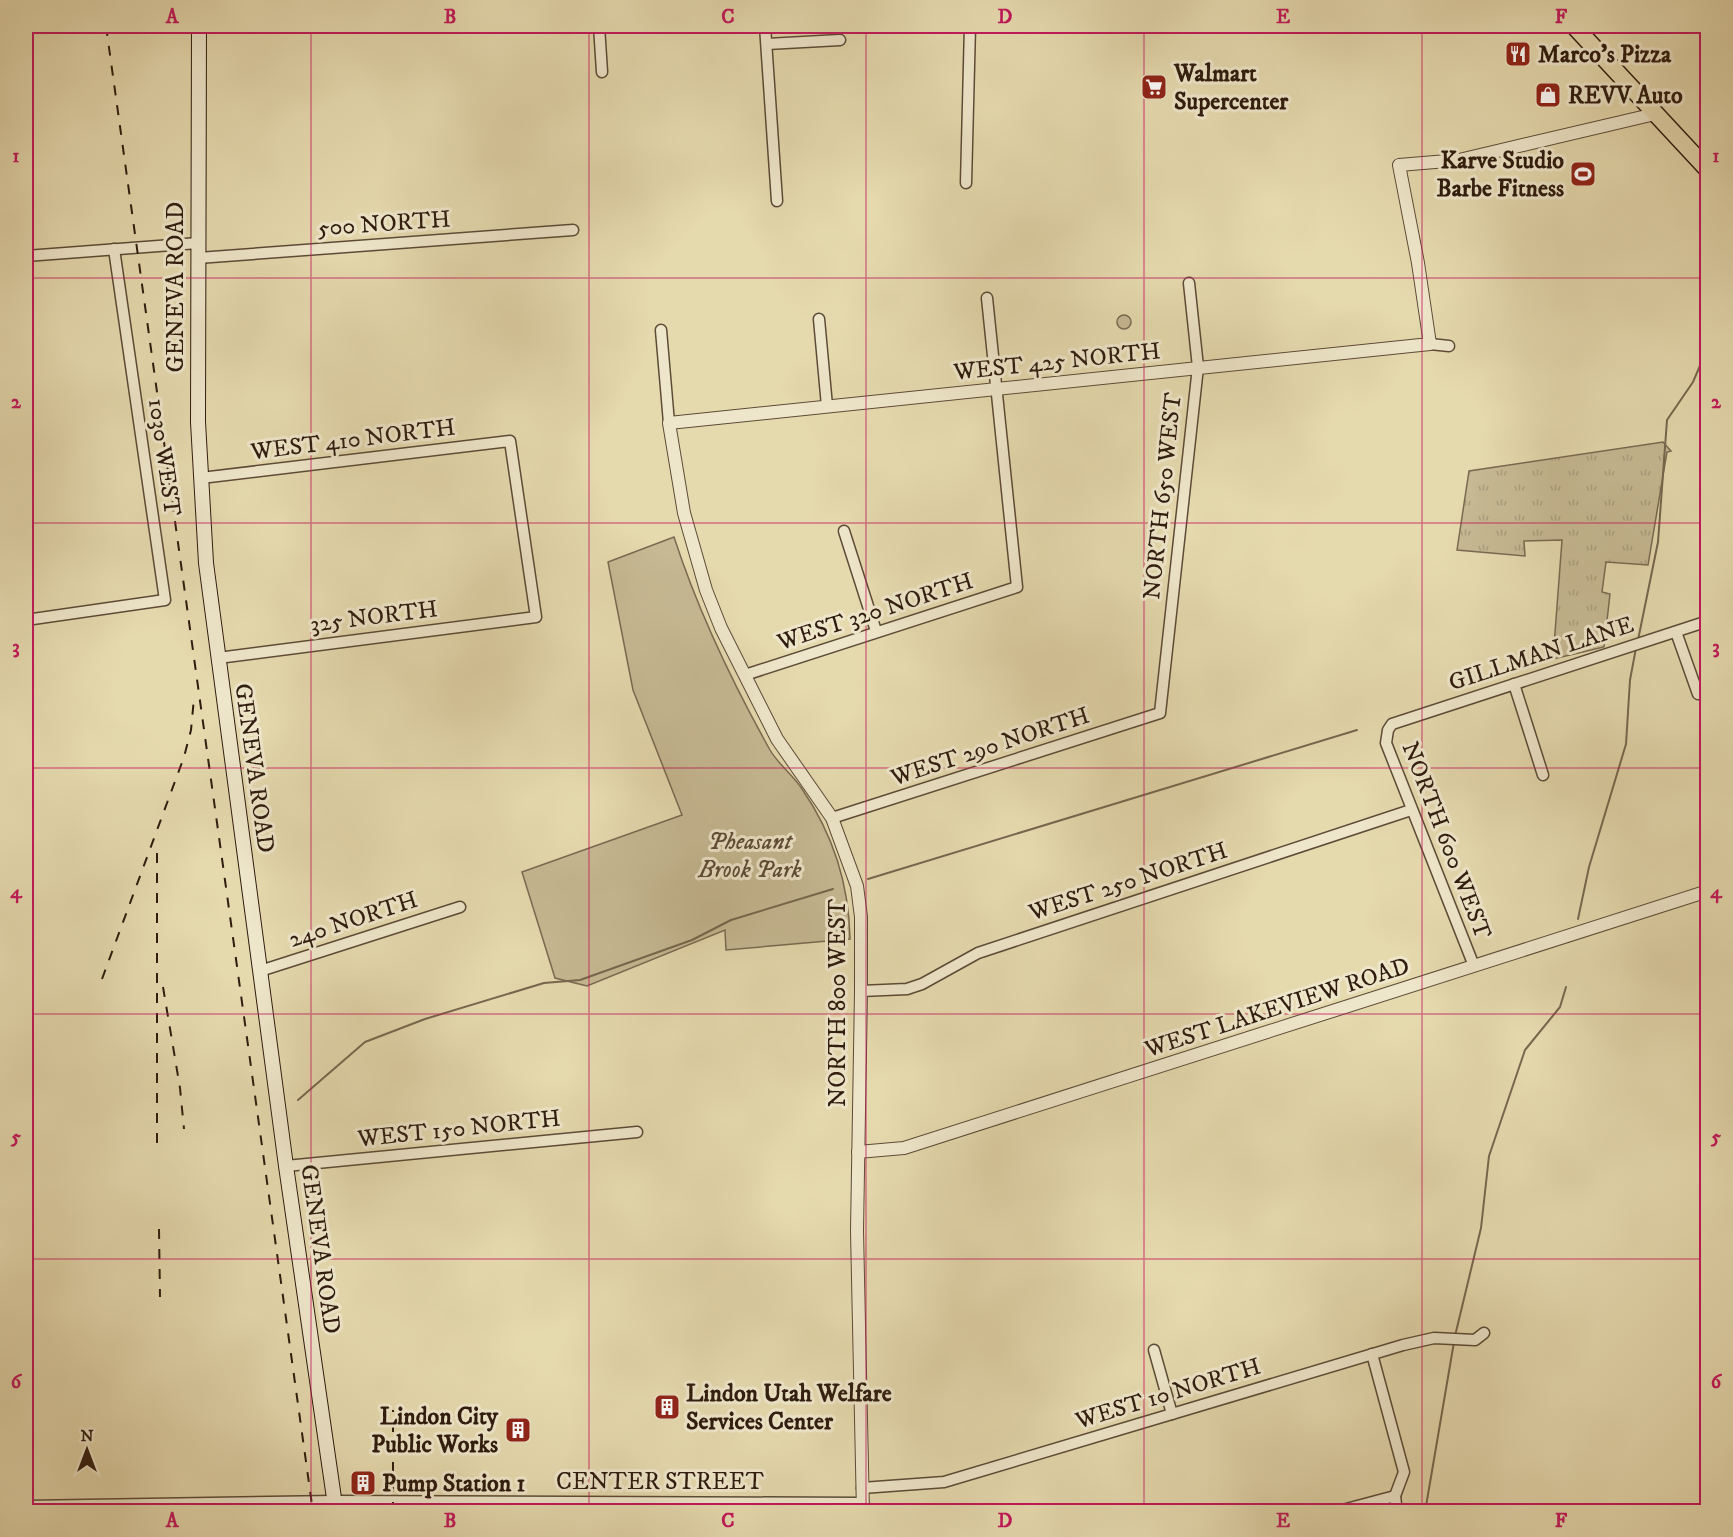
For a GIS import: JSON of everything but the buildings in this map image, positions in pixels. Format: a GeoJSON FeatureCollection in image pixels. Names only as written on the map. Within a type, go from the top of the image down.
{"type":"FeatureCollection","features":[{"type":"Feature","properties":{"kind":"main road","name":"GENEVA ROAD"},"geometry":{"type":"LineString","coordinates":[[199,26],[198,422],[206,563],[286,1166],[335,1506]]}},
{"type":"Feature","properties":{"kind":"main road"},"geometry":{"type":"LineString","coordinates":[[1574,26],[1707,170]]}},
{"type":"Feature","properties":{"kind":"street"},"geometry":{"type":"LineString","coordinates":[[599,26],[602,72]]}},
{"type":"Feature","properties":{"kind":"street"},"geometry":{"type":"LineString","coordinates":[[765,26],[777,201]]}},
{"type":"Feature","properties":{"kind":"street"},"geometry":{"type":"LineString","coordinates":[[966,183],[970,26]]}},
{"type":"Feature","properties":{"kind":"street"},"geometry":{"type":"LineString","coordinates":[[767,44],[840,40]]}},
{"type":"Feature","properties":{"kind":"street"},"geometry":{"type":"LineString","coordinates":[[1430,344],[1418,263],[1399,165],[1459,160],[1655,114]]}},
{"type":"Feature","properties":{"kind":"street","name":"500 NORTH"},"geometry":{"type":"LineString","coordinates":[[198,258],[573,230]]}},
{"type":"Feature","properties":{"kind":"street"},"geometry":{"type":"LineString","coordinates":[[26,256],[198,243]]}},
{"type":"Feature","properties":{"kind":"street","name":"1030 WEST"},"geometry":{"type":"LineString","coordinates":[[26,620],[165,600],[114,249]]}},
{"type":"Feature","properties":{"kind":"street","name":"NORTH 650 WEST"},"geometry":{"type":"LineString","coordinates":[[1160,713],[1198,367],[1189,283]]}},
{"type":"Feature","properties":{"kind":"street"},"geometry":{"type":"LineString","coordinates":[[987,298],[996,388]]}},
{"type":"Feature","properties":{"kind":"street"},"geometry":{"type":"LineString","coordinates":[[819,319],[827,406]]}},
{"type":"Feature","properties":{"kind":"street","name":"NORTH 800 WEST"},"geometry":{"type":"LineString","coordinates":[[661,330],[669,423],[677,480],[694,551],[721,628],[777,739],[832,818],[857,886],[861,917],[858,1152],[863,1507]]}},
{"type":"Feature","properties":{"kind":"street","name":"WEST 425 NORTH"},"geometry":{"type":"LineString","coordinates":[[669,423],[1430,344],[1449,346]]}},
{"type":"Feature","properties":{"kind":"street","name":"WEST 320 NORTH"},"geometry":{"type":"LineString","coordinates":[[745,675],[1017,587],[996,388]]}},
{"type":"Feature","properties":{"kind":"street","name":"WEST 410 NORTH"},"geometry":{"type":"LineString","coordinates":[[201,478],[510,441],[536,616]]}},
{"type":"Feature","properties":{"kind":"street"},"geometry":{"type":"LineString","coordinates":[[844,531],[876,631]]}},
{"type":"Feature","properties":{"kind":"street","name":"325 NORTH"},"geometry":{"type":"LineString","coordinates":[[218,658],[536,616]]}},
{"type":"Feature","properties":{"kind":"street","name":"GILLMAN LANE"},"geometry":{"type":"LineString","coordinates":[[1389,728],[1392,724],[1707,621]]}},
{"type":"Feature","properties":{"kind":"street"},"geometry":{"type":"LineString","coordinates":[[1676,632],[1698,694]]}},
{"type":"Feature","properties":{"kind":"street"},"geometry":{"type":"LineString","coordinates":[[1514,684],[1543,775]]}},
{"type":"Feature","properties":{"kind":"street","name":"WEST 290 NORTH"},"geometry":{"type":"LineString","coordinates":[[832,818],[1160,713]]}},
{"type":"Feature","properties":{"kind":"street","name":"NORTH 600 WEST"},"geometry":{"type":"LineString","coordinates":[[1389,728],[1386,743],[1474,966]]}},
{"type":"Feature","properties":{"kind":"street","name":"WEST 250 NORTH"},"geometry":{"type":"LineString","coordinates":[[861,991],[907,989],[988,950],[1411,810]]}},
{"type":"Feature","properties":{"kind":"street","name":"WEST LAKEVIEW ROAD"},"geometry":{"type":"LineString","coordinates":[[858,1152],[904,1148],[1707,891]]}},
{"type":"Feature","properties":{"kind":"street","name":"240 NORTH"},"geometry":{"type":"LineString","coordinates":[[260,971],[460,907]]}},
{"type":"Feature","properties":{"kind":"street","name":"WEST 150 NORTH"},"geometry":{"type":"LineString","coordinates":[[286,1166],[637,1132]]}},
{"type":"Feature","properties":{"kind":"street","name":"WEST 10 NORTH"},"geometry":{"type":"LineString","coordinates":[[861,1488],[944,1482],[1372,1354],[1434,1338],[1474,1340],[1484,1332]]}},
{"type":"Feature","properties":{"kind":"street"},"geometry":{"type":"LineString","coordinates":[[1154,1350],[1172,1414]]}},
{"type":"Feature","properties":{"kind":"street"},"geometry":{"type":"LineString","coordinates":[[1372,1354],[1404,1472],[1395,1496],[1397,1512]]}},
{"type":"Feature","properties":{"kind":"street"},"geometry":{"type":"LineString","coordinates":[[1335,1512],[1395,1496]]}},
{"type":"Feature","properties":{"kind":"street","name":"CENTER STREET"},"geometry":{"type":"LineString","coordinates":[[26,1506],[863,1507]]}},
{"type":"Feature","properties":{"kind":"green space"},"geometry":{"type":"Polygon","coordinates":[[[1124,315],[1129,317],[1131,322],[1129,327],[1124,329],[1119,327],[1117,322],[1119,317],[1124,315]]]}},
{"type":"Feature","properties":{"kind":"green space"},"geometry":{"type":"Polygon","coordinates":[[[1663,442],[1671,451],[1667,452],[1648,565],[1606,562],[1602,592],[1610,594],[1604,647],[1553,659],[1562,540],[1524,541],[1525,556],[1457,550],[1469,471],[1663,442]]]}},
{"type":"Feature","properties":{"kind":"green space","name":"Pheasant Brook Park"},"geometry":{"type":"Polygon","coordinates":[[[674,537],[705,619],[742,698],[773,755],[813,806],[831,842],[843,880],[850,939],[726,950],[725,930],[587,986],[555,978],[522,872],[682,815],[633,690],[608,562],[674,537]]]}},
{"type":"Feature","properties":{"kind":"waterway"},"geometry":{"type":"LineString","coordinates":[[1638,640],[1658,542],[1667,420],[1693,382],[1708,347]]}},
{"type":"Feature","properties":{"kind":"waterway"},"geometry":{"type":"LineString","coordinates":[[1578,919],[1589,867],[1626,744],[1630,680],[1636,648]]}},
{"type":"Feature","properties":{"kind":"waterway"},"geometry":{"type":"LineString","coordinates":[[868,879],[1357,730]]}},
{"type":"Feature","properties":{"kind":"waterway"},"geometry":{"type":"LineString","coordinates":[[298,1100],[365,1042],[425,1019],[544,983],[580,980],[692,940],[731,920],[833,889]]}},
{"type":"Feature","properties":{"kind":"waterway"},"geometry":{"type":"LineString","coordinates":[[1455,1336],[1481,1228],[1489,1156],[1525,1050],[1560,1007],[1566,987]]}},
{"type":"Feature","properties":{"kind":"waterway"},"geometry":{"type":"LineString","coordinates":[[1425,1512],[1454,1342]]}},
{"type":"Feature","properties":{"kind":"railway"},"geometry":{"type":"LineString","coordinates":[[106,26],[313,1512]]}},
{"type":"Feature","properties":{"kind":"railway"},"geometry":{"type":"LineString","coordinates":[[102,979],[184,757],[191,730],[194,698]]}},
{"type":"Feature","properties":{"kind":"railway"},"geometry":{"type":"LineString","coordinates":[[157,843],[157,1143]]}},
{"type":"Feature","properties":{"kind":"railway"},"geometry":{"type":"LineString","coordinates":[[163,987],[180,1088],[184,1129]]}},
{"type":"Feature","properties":{"kind":"railway"},"geometry":{"type":"LineString","coordinates":[[159,1229],[160,1297]]}},
{"type":"Feature","properties":{"kind":"railway"},"geometry":{"type":"LineString","coordinates":[[393,1410],[393,1512]]}},
{"type":"Feature","properties":{"kind":"place","name":"Marco's Pizza"},"geometry":{"type":"Point","coordinates":[1518,54]}},
{"type":"Feature","properties":{"kind":"place","name":"Walmart Supercenter"},"geometry":{"type":"Point","coordinates":[1154,87]}},
{"type":"Feature","properties":{"kind":"place","name":"REVV Auto"},"geometry":{"type":"Point","coordinates":[1548,95]}},
{"type":"Feature","properties":{"kind":"place","name":"Karve Studio Barbe Fitness"},"geometry":{"type":"Point","coordinates":[1583,174]}},
{"type":"Feature","properties":{"kind":"place","name":"Lindon Utah Welfare Services Center"},"geometry":{"type":"Point","coordinates":[667,1407]}},
{"type":"Feature","properties":{"kind":"place","name":"Lindon City Public Works"},"geometry":{"type":"Point","coordinates":[518,1430]}},
{"type":"Feature","properties":{"kind":"place","name":"Pump Station 1"},"geometry":{"type":"Point","coordinates":[363,1483]}}]}
